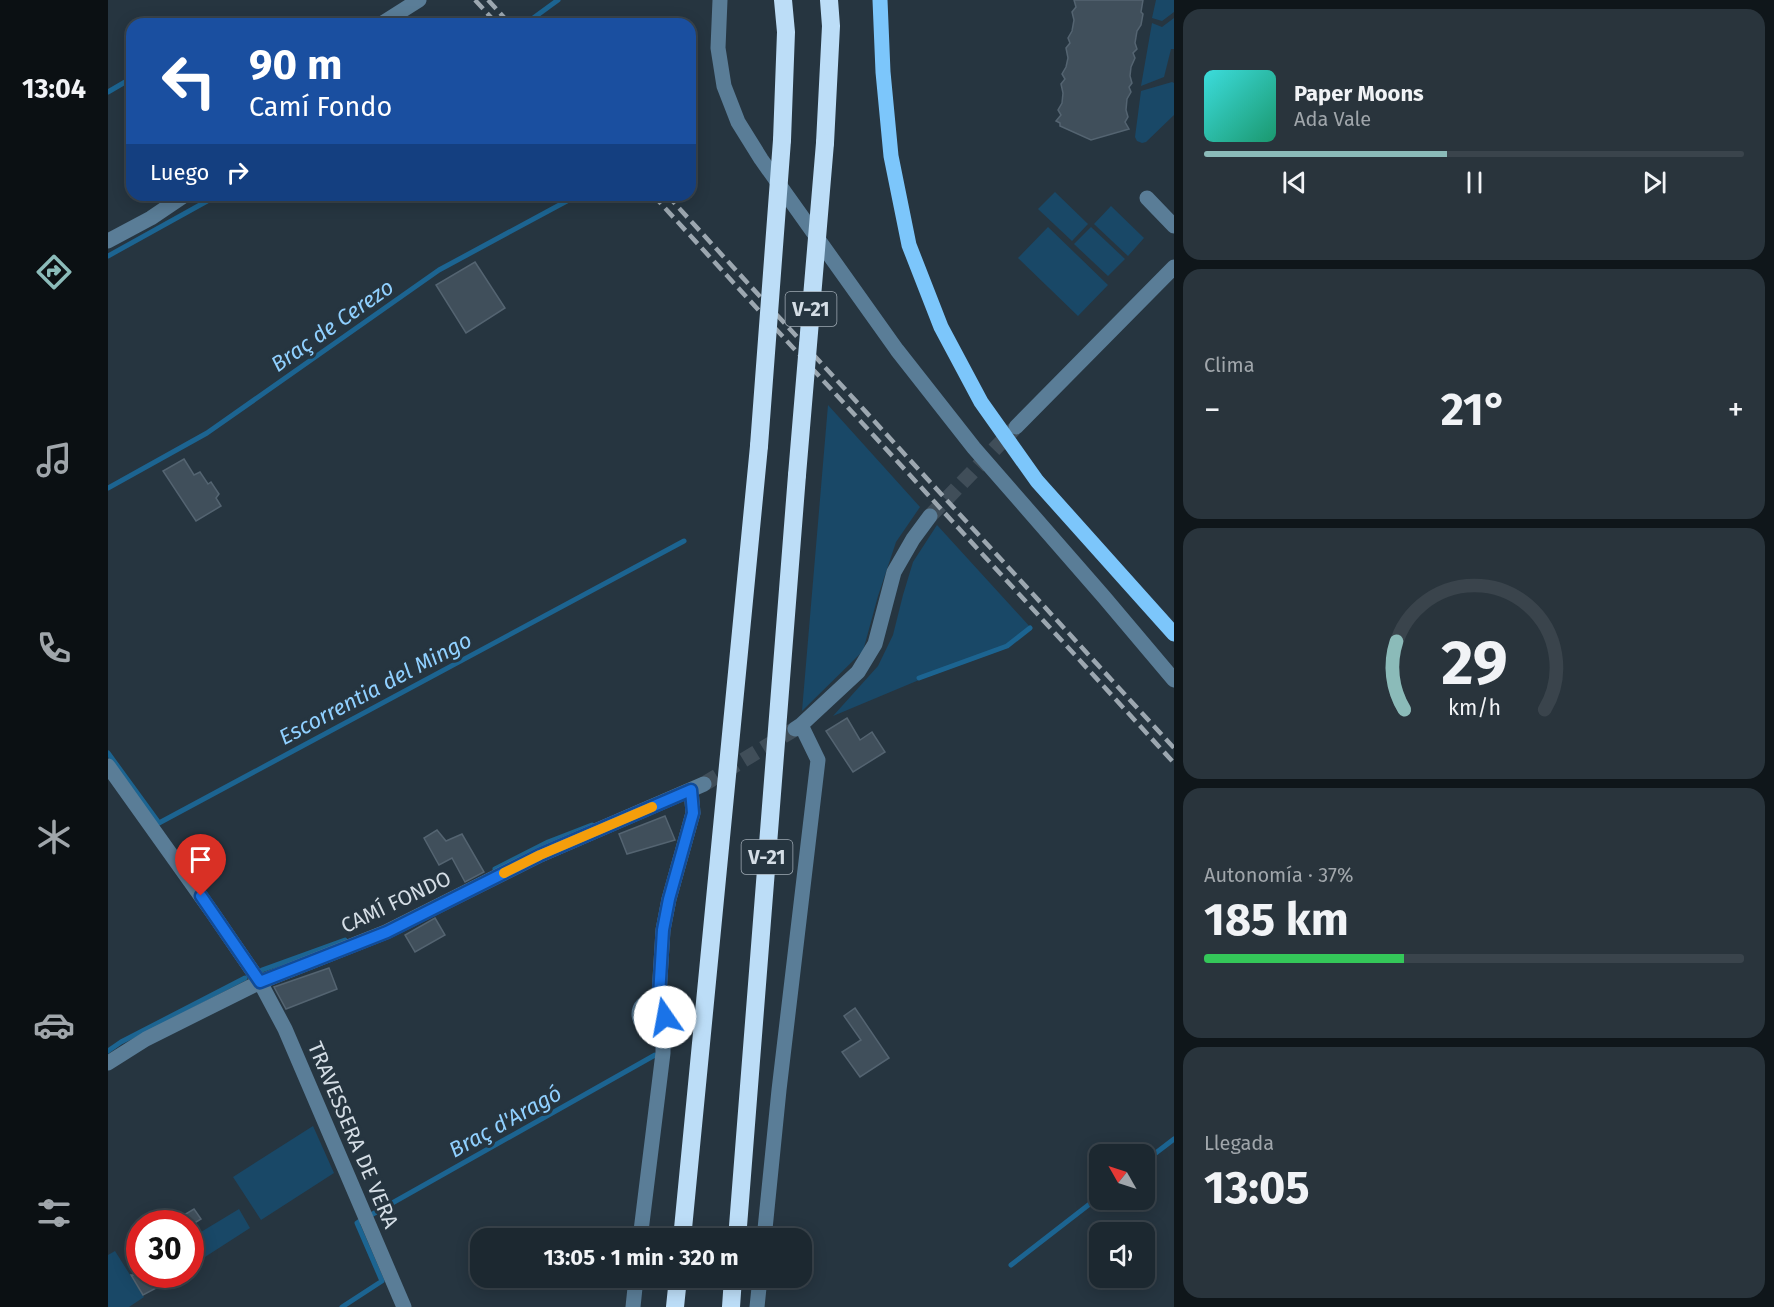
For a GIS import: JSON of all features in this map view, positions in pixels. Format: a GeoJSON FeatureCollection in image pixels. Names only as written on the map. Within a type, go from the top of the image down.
{"type":"FeatureCollection","features":[{"type":"Feature","properties":{"kind":"highway","name":"V-21"},"geometry":{"type":"LineString","coordinates":[[683,1228],[759,446],[782,140],[786,32],[783,0]]}},
{"type":"Feature","properties":{"kind":"highway","name":"V-21"},"geometry":{"type":"LineString","coordinates":[[738,1228],[825,143],[831,26],[829,0]]}},
{"type":"Feature","properties":{"kind":"highway"},"geometry":{"type":"LineString","coordinates":[[675,1307],[677,1288]]}},
{"type":"Feature","properties":{"kind":"highway"},"geometry":{"type":"LineString","coordinates":[[731,1307],[733,1288]]}},
{"type":"Feature","properties":{"kind":"main road"},"geometry":{"type":"LineString","coordinates":[[880,0],[883,72],[891,156],[909,245],[941,327],[981,402],[1037,481],[1174,634]]}},
{"type":"Feature","properties":{"kind":"street"},"geometry":{"type":"LineString","coordinates":[[389,18],[419,0]]}},
{"type":"Feature","properties":{"kind":"street"},"geometry":{"type":"LineString","coordinates":[[720,0],[718,48],[724,86],[738,122],[761,159],[897,350],[967,439],[1174,680]]}},
{"type":"Feature","properties":{"kind":"street"},"geometry":{"type":"LineString","coordinates":[[1147,198],[1174,226]]}},
{"type":"Feature","properties":{"kind":"street"},"geometry":{"type":"LineString","coordinates":[[108,241],[151,218],[176,201]]}},
{"type":"Feature","properties":{"kind":"street"},"geometry":{"type":"LineString","coordinates":[[1016,427],[1174,267]]}},
{"type":"Feature","properties":{"kind":"street"},"geometry":{"type":"LineString","coordinates":[[765,1228],[818,760],[798,727],[858,672],[875,644],[894,572],[913,539],[930,516]]}},
{"type":"Feature","properties":{"kind":"street","name":"TRAVESSERA DE VERA"},"geometry":{"type":"LineString","coordinates":[[108,766],[260,982],[285,1029],[404,1307]]}},
{"type":"Feature","properties":{"kind":"street","name":"CAMÍ FONDO"},"geometry":{"type":"LineString","coordinates":[[108,1063],[146,1039],[260,982],[387,932],[540,855],[698,787],[663,930],[657,1002]]}},
{"type":"Feature","properties":{"kind":"street"},"geometry":{"type":"LineString","coordinates":[[648,1001],[661,1004],[665,1012],[663,1021],[659,1025],[653,1028],[641,1023],[638,1015],[640,1007],[648,1001]]}},
{"type":"Feature","properties":{"kind":"street"},"geometry":{"type":"LineString","coordinates":[[641,1228],[663,1053],[663,1040],[659,1025]]}},
{"type":"Feature","properties":{"kind":"street"},"geometry":{"type":"LineString","coordinates":[[633,1307],[635,1288]]}},
{"type":"Feature","properties":{"kind":"street"},"geometry":{"type":"LineString","coordinates":[[757,1307],[759,1288]]}},
{"type":"Feature","properties":{"kind":"shaded area"},"geometry":{"type":"Polygon","coordinates":[[[1156,0],[1174,0],[1174,12],[1162,21],[1152,18],[1156,0]]]}},
{"type":"Feature","properties":{"kind":"shaded area"},"geometry":{"type":"Polygon","coordinates":[[[1174,18],[1174,49],[1171,49],[1164,77],[1141,86],[1152,23],[1162,27],[1174,18]]]}},
{"type":"Feature","properties":{"kind":"shaded area"},"geometry":{"type":"Polygon","coordinates":[[[1174,83],[1174,115],[1146,142],[1137,141],[1135,137],[1141,91],[1174,83]]]}},
{"type":"Feature","properties":{"kind":"shaded area"},"geometry":{"type":"Polygon","coordinates":[[[1055,192],[1088,224],[1072,241],[1038,209],[1055,192]]]}},
{"type":"Feature","properties":{"kind":"shaded area"},"geometry":{"type":"Polygon","coordinates":[[[1111,206],[1144,238],[1128,256],[1094,224],[1111,206]]]}},
{"type":"Feature","properties":{"kind":"shaded area"},"geometry":{"type":"Polygon","coordinates":[[[1048,227],[1108,285],[1078,316],[1018,258],[1048,227]]]}},
{"type":"Feature","properties":{"kind":"shaded area"},"geometry":{"type":"Polygon","coordinates":[[[1091,227],[1125,259],[1108,276],[1074,244],[1091,227]]]}},
{"type":"Feature","properties":{"kind":"shaded area"},"geometry":{"type":"Polygon","coordinates":[[[828,405],[920,507],[896,542],[863,651],[802,711],[828,405]]]}},
{"type":"Feature","properties":{"kind":"shaded area"},"geometry":{"type":"Polygon","coordinates":[[[937,525],[1032,629],[1007,648],[919,680],[833,716],[878,666],[893,635],[913,562],[937,525]]]}},
{"type":"Feature","properties":{"kind":"shaded area"},"geometry":{"type":"Polygon","coordinates":[[[313,1126],[334,1173],[261,1220],[233,1177],[313,1126]]]}},
{"type":"Feature","properties":{"kind":"shaded area"},"geometry":{"type":"Polygon","coordinates":[[[239,1209],[250,1228],[204,1258],[204,1230],[239,1209]]]}},
{"type":"Feature","properties":{"kind":"shaded area"},"geometry":{"type":"Polygon","coordinates":[[[115,1251],[126,1268],[126,1288],[138,1288],[144,1297],[129,1307],[108,1307],[108,1255],[115,1251]]]}},
{"type":"Feature","properties":{"kind":"building"},"geometry":{"type":"Polygon","coordinates":[[[1074,0],[1143,0],[1141,25],[1137,31],[1135,43],[1137,49],[1133,53],[1135,58],[1131,67],[1132,83],[1129,87],[1131,92],[1127,99],[1128,117],[1125,122],[1129,129],[1091,140],[1060,126],[1060,123],[1056,121],[1061,115],[1058,110],[1062,103],[1061,84],[1065,79],[1062,74],[1068,58],[1066,48],[1070,43],[1068,38],[1074,20],[1072,12],[1076,7],[1074,0]]]}},
{"type":"Feature","properties":{"kind":"building"},"geometry":{"type":"Polygon","coordinates":[[[475,262],[505,308],[466,333],[436,285],[475,262]]]}},
{"type":"Feature","properties":{"kind":"building"},"geometry":{"type":"Polygon","coordinates":[[[184,459],[194,475],[200,472],[219,494],[216,498],[221,506],[196,521],[163,471],[184,459]]]}},
{"type":"Feature","properties":{"kind":"building"},"geometry":{"type":"Polygon","coordinates":[[[847,718],[860,740],[872,732],[885,752],[853,772],[826,731],[847,718]]]}},
{"type":"Feature","properties":{"kind":"building"},"geometry":{"type":"Polygon","coordinates":[[[665,816],[675,840],[627,854],[619,834],[665,816]]]}},
{"type":"Feature","properties":{"kind":"building"},"geometry":{"type":"Polygon","coordinates":[[[437,830],[446,841],[462,834],[484,872],[465,882],[452,858],[439,865],[424,838],[437,830]]]}},
{"type":"Feature","properties":{"kind":"building"},"geometry":{"type":"Polygon","coordinates":[[[435,918],[445,935],[415,952],[405,935],[435,918]]]}},
{"type":"Feature","properties":{"kind":"building"},"geometry":{"type":"Polygon","coordinates":[[[329,968],[337,989],[286,1009],[274,987],[329,968]]]}},
{"type":"Feature","properties":{"kind":"building"},"geometry":{"type":"Polygon","coordinates":[[[855,1008],[889,1058],[860,1077],[842,1052],[861,1040],[844,1016],[855,1008]]]}},
{"type":"Feature","properties":{"kind":"building"},"geometry":{"type":"Polygon","coordinates":[[[139,1288],[156,1288],[143,1295],[139,1288]]]}},
{"type":"Feature","properties":{"kind":"waterway"},"geometry":{"type":"LineString","coordinates":[[533,18],[558,0]]}},
{"type":"Feature","properties":{"kind":"waterway"},"geometry":{"type":"LineString","coordinates":[[108,92],[126,82]]}},
{"type":"Feature","properties":{"kind":"waterway"},"geometry":{"type":"LineString","coordinates":[[108,256],[207,201]]}},
{"type":"Feature","properties":{"kind":"waterway","name":"Braç de Cerezo"},"geometry":{"type":"LineString","coordinates":[[108,488],[207,433],[439,270],[567,201]]}},
{"type":"Feature","properties":{"kind":"waterway","name":"Escorrentia del Mingo"},"geometry":{"type":"LineString","coordinates":[[108,753],[159,823],[684,541]]}},
{"type":"Feature","properties":{"kind":"waterway"},"geometry":{"type":"LineString","coordinates":[[919,678],[1007,646],[1030,628]]}},
{"type":"Feature","properties":{"kind":"waterway"},"geometry":{"type":"LineString","coordinates":[[495,869],[548,842],[592,825]]}},
{"type":"Feature","properties":{"kind":"waterway"},"geometry":{"type":"LineString","coordinates":[[262,970],[345,940]]}},
{"type":"Feature","properties":{"kind":"waterway"},"geometry":{"type":"LineString","coordinates":[[108,1051],[121,1042],[245,978]]}},
{"type":"Feature","properties":{"kind":"waterway","name":"Braç d'Aragó"},"geometry":{"type":"LineString","coordinates":[[371,1215],[655,1055]]}},
{"type":"Feature","properties":{"kind":"waterway"},"geometry":{"type":"LineString","coordinates":[[1155,1154],[1174,1139]]}},
{"type":"Feature","properties":{"kind":"waterway"},"geometry":{"type":"LineString","coordinates":[[1011,1265],[1089,1205]]}},
{"type":"Feature","properties":{"kind":"waterway","name":"Braç d'Aragó"},"geometry":{"type":"LineString","coordinates":[[342,1307],[382,1281],[357,1223],[360,1221]]}},
{"type":"Feature","properties":{"kind":"tunnel"},"geometry":{"type":"LineString","coordinates":[[930,516],[1014,429]]}},
{"type":"Feature","properties":{"kind":"tunnel"},"geometry":{"type":"LineString","coordinates":[[704,784],[795,729]]}},
{"type":"Feature","properties":{"kind":"railway"},"geometry":{"type":"LineString","coordinates":[[475,0],[492,18]]}},
{"type":"Feature","properties":{"kind":"railway"},"geometry":{"type":"LineString","coordinates":[[488,0],[504,18]]}},
{"type":"Feature","properties":{"kind":"railway"},"geometry":{"type":"LineString","coordinates":[[659,201],[1174,763]]}},
{"type":"Feature","properties":{"kind":"railway"},"geometry":{"type":"LineString","coordinates":[[673,201],[1174,748]]}},
{"type":"Feature","properties":{"kind":"slow traffic"},"geometry":{"type":"LineString","coordinates":[[504,873],[652,807]]}},
{"type":"Feature","properties":{"kind":"route"},"geometry":{"type":"LineString","coordinates":[[201,896],[260,982],[387,932],[540,855],[691,790],[693,813],[669,899],[663,930],[657,1002],[664,1008],[665,1017]]}}]}
